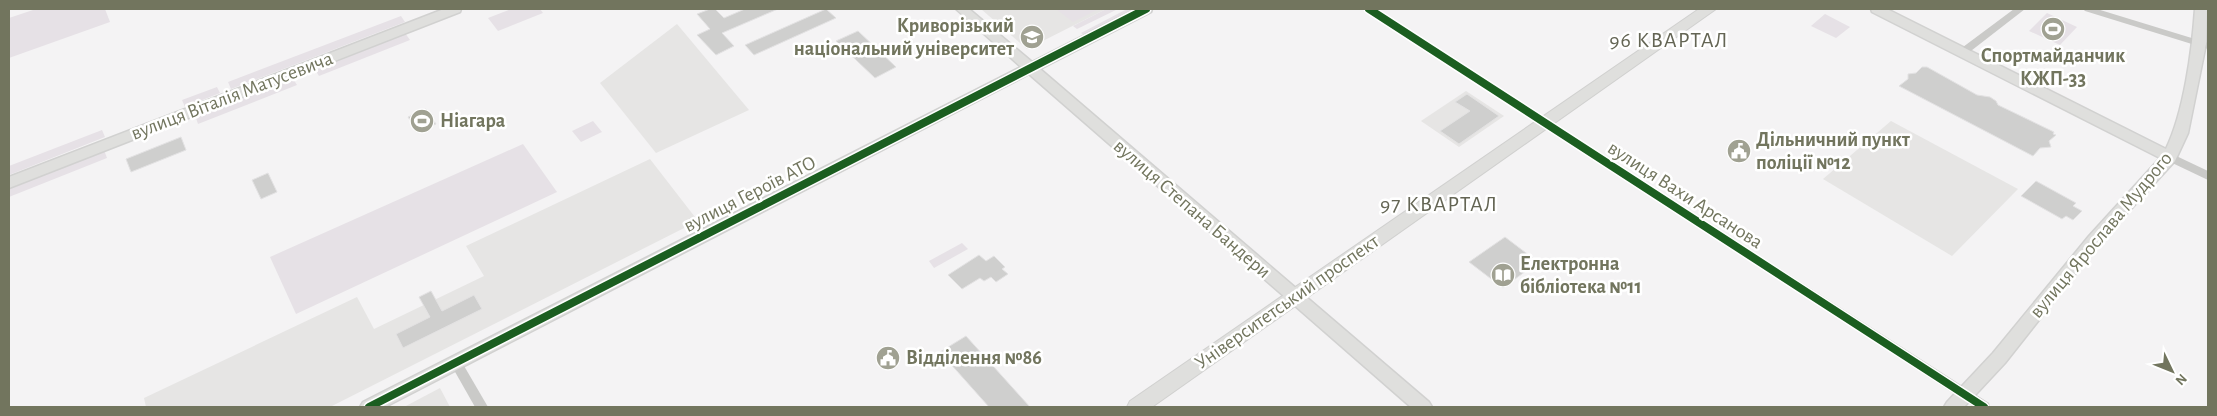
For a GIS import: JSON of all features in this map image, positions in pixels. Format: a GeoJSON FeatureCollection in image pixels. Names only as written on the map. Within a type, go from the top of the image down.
{"type":"FeatureCollection","features":[{"type":"Feature","properties":{"kind":"main road","name":"Університетський проспект"},"geometry":{"type":"LineString","coordinates":[[1137,407],[1709,9]]}},
{"type":"Feature","properties":{"kind":"street","name":"вулиця Віталія Матусевича"},"geometry":{"type":"LineString","coordinates":[[9,183],[456,9]]}},
{"type":"Feature","properties":{"kind":"street","name":"вулиця Степана Бандери"},"geometry":{"type":"LineString","coordinates":[[962,9],[1423,407]]}},
{"type":"Feature","properties":{"kind":"street","name":"вулиця Героїв АТО"},"geometry":{"type":"LineString","coordinates":[[369,407],[1146,9]]}},
{"type":"Feature","properties":{"kind":"street","name":"вулиця Вахи Арсанова"},"geometry":{"type":"LineString","coordinates":[[1369,9],[1984,407]]}},
{"type":"Feature","properties":{"kind":"street"},"geometry":{"type":"LineString","coordinates":[[1877,9],[2208,176]]}},
{"type":"Feature","properties":{"kind":"street"},"geometry":{"type":"LineString","coordinates":[[1963,52],[2020,9]]}},
{"type":"Feature","properties":{"kind":"street"},"geometry":{"type":"LineString","coordinates":[[2088,9],[2203,45]]}},
{"type":"Feature","properties":{"kind":"street","name":"вулиця Ярослава Мудрого"},"geometry":{"type":"LineString","coordinates":[[1953,407],[2000,358],[2094,240],[2170,157],[2181,133],[2203,45],[2201,9]]}},
{"type":"Feature","properties":{"kind":"street"},"geometry":{"type":"LineString","coordinates":[[456,363],[482,407]]}},
{"type":"Feature","properties":{"kind":"shaded area"},"geometry":{"type":"Polygon","coordinates":[[[36,9],[105,9],[110,22],[9,58],[9,18],[36,9]]]}},
{"type":"Feature","properties":{"kind":"shaded area"},"geometry":{"type":"Polygon","coordinates":[[[511,9],[540,9],[543,13],[498,31],[488,18],[511,9]]]}},
{"type":"Feature","properties":{"kind":"shaded area","name":"Криворізький національний університет"},"geometry":{"type":"Polygon","coordinates":[[[981,9],[1106,9],[1027,49],[981,9]]]}},
{"type":"Feature","properties":{"kind":"shaded area"},"geometry":{"type":"Polygon","coordinates":[[[1056,9],[1099,9],[1073,22],[1056,9]]]}},
{"type":"Feature","properties":{"kind":"shaded area"},"geometry":{"type":"Polygon","coordinates":[[[1106,9],[1118,9],[1077,29],[1073,26],[1106,9]]]}},
{"type":"Feature","properties":{"kind":"shaded area"},"geometry":{"type":"Polygon","coordinates":[[[1127,9],[1136,9],[1084,35],[1081,33],[1127,9]]]}},
{"type":"Feature","properties":{"kind":"shaded area","name":"Спортмайданчик КЖП-33"},"geometry":{"type":"Polygon","coordinates":[[[2047,13],[2077,27],[2060,45],[2029,31],[2047,13]]]}},
{"type":"Feature","properties":{"kind":"shaded area"},"geometry":{"type":"Polygon","coordinates":[[[1825,14],[1850,27],[1836,38],[1811,26],[1825,14]]]}},
{"type":"Feature","properties":{"kind":"shaded area"},"geometry":{"type":"Polygon","coordinates":[[[401,16],[405,22],[231,89],[228,82],[401,16]]]}},
{"type":"Feature","properties":{"kind":"shaded area"},"geometry":{"type":"Polygon","coordinates":[[[677,24],[749,110],[656,153],[600,83],[677,24]]]}},
{"type":"Feature","properties":{"kind":"shaded area"},"geometry":{"type":"Polygon","coordinates":[[[405,33],[410,40],[319,76],[314,68],[405,33]]]}},
{"type":"Feature","properties":{"kind":"shaded area"},"geometry":{"type":"Polygon","coordinates":[[[292,77],[297,85],[198,124],[195,115],[292,77]]]}},
{"type":"Feature","properties":{"kind":"shaded area"},"geometry":{"type":"Polygon","coordinates":[[[217,87],[220,93],[185,107],[182,100],[217,87]]]}},
{"type":"Feature","properties":{"kind":"shaded area"},"geometry":{"type":"Polygon","coordinates":[[[1466,91],[1504,116],[1459,147],[1421,121],[1466,91]]]}},
{"type":"Feature","properties":{"kind":"shaded area"},"geometry":{"type":"Polygon","coordinates":[[[593,121],[602,132],[581,142],[572,131],[593,121]]]}},
{"type":"Feature","properties":{"kind":"shaded area"},"geometry":{"type":"Polygon","coordinates":[[[1891,121],[2018,189],[1952,256],[1823,179],[1891,121]]]}},
{"type":"Feature","properties":{"kind":"shaded area"},"geometry":{"type":"Polygon","coordinates":[[[102,130],[105,137],[9,175],[9,166],[102,130]]]}},
{"type":"Feature","properties":{"kind":"shaded area"},"geometry":{"type":"Polygon","coordinates":[[[523,144],[557,192],[296,314],[270,257],[523,144]]]}},
{"type":"Feature","properties":{"kind":"shaded area"},"geometry":{"type":"Polygon","coordinates":[[[104,150],[107,158],[9,197],[9,188],[104,150]]]}},
{"type":"Feature","properties":{"kind":"shaded area"},"geometry":{"type":"Polygon","coordinates":[[[650,159],[698,221],[330,407],[146,407],[144,398],[357,297],[374,329],[484,276],[466,246],[650,159]]]}},
{"type":"Feature","properties":{"kind":"shaded area"},"geometry":{"type":"Polygon","coordinates":[[[962,243],[968,249],[934,268],[929,261],[962,243]]]}},
{"type":"Feature","properties":{"kind":"shaded area"},"geometry":{"type":"Polygon","coordinates":[[[440,388],[450,407],[404,407],[440,388]]]}},
{"type":"Feature","properties":{"kind":"building"},"geometry":{"type":"Polygon","coordinates":[[[715,9],[724,18],[745,9],[778,9],[722,33],[734,46],[716,55],[697,35],[710,29],[697,14],[715,9]]]}},
{"type":"Feature","properties":{"kind":"building","name":"Криворізький національний університет"},"geometry":{"type":"Polygon","coordinates":[[[826,9],[836,18],[754,55],[745,45],[826,9]]]}},
{"type":"Feature","properties":{"kind":"building"},"geometry":{"type":"Polygon","coordinates":[[[858,31],[896,67],[875,78],[836,41],[858,31]]]}},
{"type":"Feature","properties":{"kind":"building"},"geometry":{"type":"Polygon","coordinates":[[[1922,67],[1927,67],[1977,95],[1990,97],[1998,105],[2054,132],[2053,134],[2056,135],[2049,141],[2051,147],[2040,148],[2033,156],[1899,86],[1908,79],[1908,74],[1916,73],[1922,67]]]}},
{"type":"Feature","properties":{"kind":"building"},"geometry":{"type":"Polygon","coordinates":[[[1467,94],[1499,116],[1459,144],[1440,131],[1470,111],[1455,102],[1467,94]]]}},
{"type":"Feature","properties":{"kind":"building","name":"Ніагара"},"geometry":{"type":"Polygon","coordinates":[[[426,109],[436,124],[418,132],[408,117],[426,109]]]}},
{"type":"Feature","properties":{"kind":"building"},"geometry":{"type":"Polygon","coordinates":[[[181,137],[186,150],[131,172],[126,159],[181,137]]]}},
{"type":"Feature","properties":{"kind":"building"},"geometry":{"type":"Polygon","coordinates":[[[268,173],[277,192],[261,199],[252,180],[268,173]]]}},
{"type":"Feature","properties":{"kind":"building"},"geometry":{"type":"Polygon","coordinates":[[[2036,181],[2076,203],[2073,206],[2082,211],[2073,220],[2066,216],[2062,219],[2021,196],[2036,181]]]}},
{"type":"Feature","properties":{"kind":"building","name":"Електронна бібліотека №11"},"geometry":{"type":"Polygon","coordinates":[[[1505,237],[1538,262],[1503,288],[1469,262],[1505,237]]]}},
{"type":"Feature","properties":{"kind":"building"},"geometry":{"type":"Polygon","coordinates":[[[979,255],[986,261],[994,256],[1005,267],[1002,269],[1008,274],[996,282],[991,277],[984,281],[980,278],[962,289],[948,275],[979,255]]]}},
{"type":"Feature","properties":{"kind":"building"},"geometry":{"type":"Polygon","coordinates":[[[431,291],[442,311],[474,295],[482,309],[403,348],[396,334],[430,317],[419,297],[431,291]]]}},
{"type":"Feature","properties":{"kind":"building"},"geometry":{"type":"Polygon","coordinates":[[[966,336],[1030,407],[989,407],[940,352],[966,336]]]}},
{"type":"Feature","properties":{"kind":"cycle path"},"geometry":{"type":"LineString","coordinates":[[369,407],[1146,9]]}},
{"type":"Feature","properties":{"kind":"cycle path"},"geometry":{"type":"LineString","coordinates":[[1369,9],[1984,407]]}},
{"type":"Feature","properties":{"kind":"place","name":"Спортмайданчик КЖП-33"},"geometry":{"type":"Point","coordinates":[2053,29]}},
{"type":"Feature","properties":{"kind":"place","name":"Криворізький національний університет"},"geometry":{"type":"Point","coordinates":[1032,37]}},
{"type":"Feature","properties":{"kind":"place","name":"Ніагара"},"geometry":{"type":"Point","coordinates":[422,121]}},
{"type":"Feature","properties":{"kind":"place","name":"Дільничний пункт поліції №12"},"geometry":{"type":"Point","coordinates":[1739,151]}},
{"type":"Feature","properties":{"kind":"place","name":"Електронна бібліотека №11"},"geometry":{"type":"Point","coordinates":[1503,275]}},
{"type":"Feature","properties":{"kind":"place","name":"Відділення №86"},"geometry":{"type":"Point","coordinates":[888,358]}},
{"type":"Feature","properties":{"kind":"district","name":"96 КВАРТАЛ"},"geometry":{"type":"Point","coordinates":[1669,40]}},
{"type":"Feature","properties":{"kind":"district","name":"97 КВАРТАЛ"},"geometry":{"type":"Point","coordinates":[1439,204]}}]}
